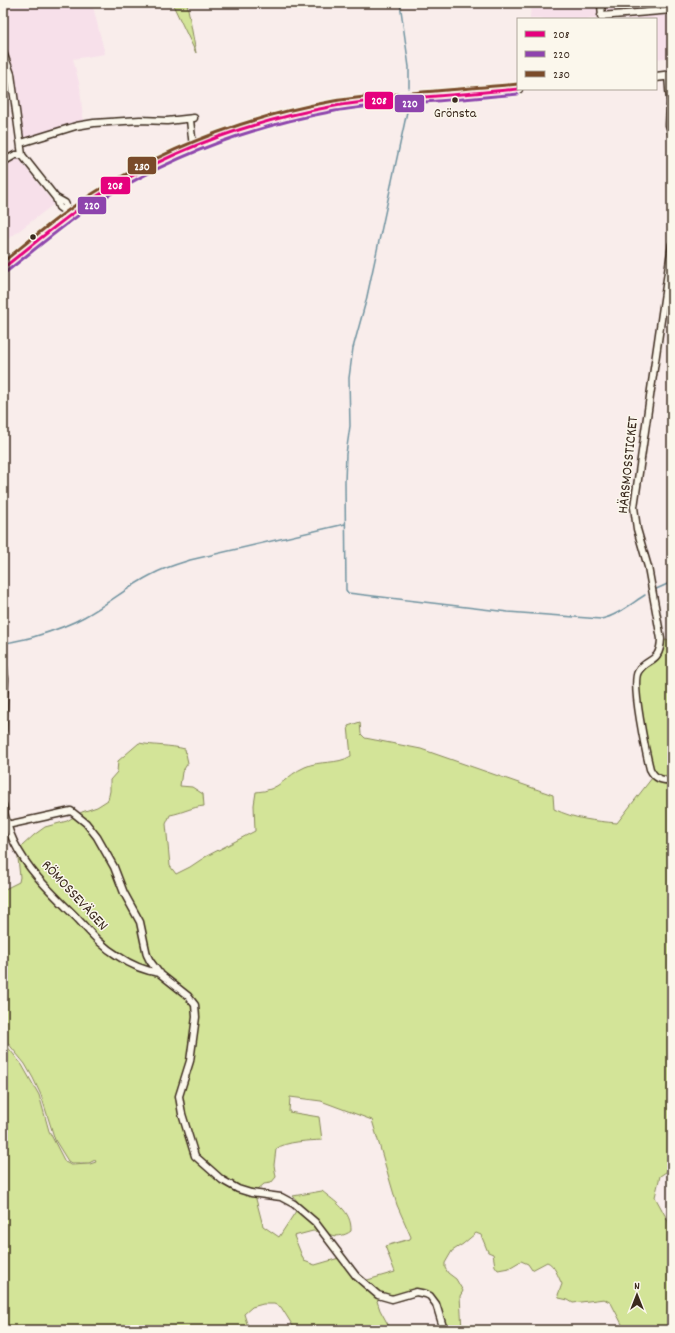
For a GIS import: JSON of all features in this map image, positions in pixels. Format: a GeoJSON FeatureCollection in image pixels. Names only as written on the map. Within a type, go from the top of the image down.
{"type":"FeatureCollection","features":[{"type":"Feature","properties":{"kind":"main road"},"geometry":{"type":"LineString","coordinates":[[657,76],[670,75]]}},
{"type":"Feature","properties":{"kind":"main road"},"geometry":{"type":"LineString","coordinates":[[3,268],[70,215],[122,182],[193,147],[256,124],[280,117],[336,106],[517,89]]}},
{"type":"Feature","properties":{"kind":"street"},"geometry":{"type":"LineString","coordinates":[[601,3],[601,17],[672,10]]}},
{"type":"Feature","properties":{"kind":"street"},"geometry":{"type":"LineString","coordinates":[[3,52],[11,74],[15,111],[22,143],[22,155],[56,198],[65,203],[70,215]]}},
{"type":"Feature","properties":{"kind":"street"},"geometry":{"type":"LineString","coordinates":[[670,75],[669,125],[672,134]]}},
{"type":"Feature","properties":{"kind":"street"},"geometry":{"type":"LineString","coordinates":[[22,143],[76,126],[89,124],[115,121],[167,121],[192,119],[193,147]]}},
{"type":"Feature","properties":{"kind":"street"},"geometry":{"type":"LineString","coordinates":[[3,162],[15,155],[22,155]]}},
{"type":"Feature","properties":{"kind":"street","name":"HÄRSMOSSTICKET"},"geometry":{"type":"LineString","coordinates":[[672,244],[634,507],[637,529],[648,567],[661,639],[660,648],[656,658],[644,665],[638,672],[635,683],[636,695],[650,769],[656,778],[660,780],[672,781]]}},
{"type":"Feature","properties":{"kind":"street"},"geometry":{"type":"LineString","coordinates":[[3,661],[5,678],[3,731]]}},
{"type":"Feature","properties":{"kind":"street","name":"RÖMOSSEVÄGEN"},"geometry":{"type":"LineString","coordinates":[[3,805],[7,825],[14,844],[33,872],[106,948],[131,964],[150,972],[160,973]]}},
{"type":"Feature","properties":{"kind":"street"},"geometry":{"type":"LineString","coordinates":[[7,825],[71,811],[86,823],[97,838],[114,867],[124,893],[140,922],[147,955],[160,973],[188,996],[195,1005],[196,1010],[190,1061],[179,1096],[182,1114],[193,1149],[198,1159],[222,1180],[238,1189],[251,1193],[281,1197],[294,1204],[315,1222],[356,1276],[378,1295],[392,1299],[410,1293],[421,1292],[430,1296],[436,1304],[444,1330]]}},
{"type":"Feature","properties":{"kind":"shaded area"},"geometry":{"type":"Polygon","coordinates":[[[18,3],[57,3],[62,5],[67,3],[92,3],[105,54],[73,59],[80,87],[83,120],[25,140],[22,135],[14,72],[3,43],[3,7],[18,3]]]}},
{"type":"Feature","properties":{"kind":"shaded area"},"geometry":{"type":"Polygon","coordinates":[[[531,3],[672,3],[672,57],[657,59],[657,18],[530,18],[531,3]]]}},
{"type":"Feature","properties":{"kind":"shaded area"},"geometry":{"type":"Polygon","coordinates":[[[16,155],[54,204],[3,243],[3,166],[16,155]]]}},
{"type":"Feature","properties":{"kind":"green space"},"geometry":{"type":"Polygon","coordinates":[[[172,3],[187,3],[196,53],[172,3]]]}},
{"type":"Feature","properties":{"kind":"green space"},"geometry":{"type":"Polygon","coordinates":[[[667,640],[672,642],[672,777],[657,776],[653,772],[637,695],[639,672],[650,663],[662,641],[667,640]]]}},
{"type":"Feature","properties":{"kind":"green space"},"geometry":{"type":"Polygon","coordinates":[[[360,722],[361,734],[365,738],[421,749],[553,795],[554,809],[585,819],[617,823],[652,778],[672,782],[672,1168],[660,1176],[655,1197],[672,1228],[672,1329],[625,1330],[611,1303],[604,1299],[573,1303],[559,1298],[558,1295],[562,1284],[554,1268],[547,1262],[532,1270],[528,1264],[521,1261],[509,1268],[498,1270],[495,1266],[493,1254],[488,1252],[481,1235],[476,1233],[452,1251],[445,1263],[445,1268],[448,1273],[456,1279],[463,1291],[460,1296],[462,1330],[441,1330],[432,1303],[425,1296],[416,1296],[398,1301],[379,1299],[377,1301],[380,1310],[391,1330],[319,1330],[317,1327],[304,1330],[293,1326],[281,1307],[274,1304],[263,1304],[252,1307],[244,1314],[249,1330],[3,1330],[3,1041],[22,1065],[39,1095],[49,1131],[65,1162],[71,1165],[90,1164],[96,1162],[95,1160],[89,1163],[71,1163],[68,1161],[55,1140],[41,1095],[33,1078],[25,1064],[3,1037],[3,890],[19,882],[20,877],[18,858],[22,846],[45,827],[67,821],[82,812],[97,807],[108,800],[110,780],[117,772],[118,761],[139,743],[185,749],[188,763],[182,772],[180,786],[192,787],[203,794],[204,806],[170,815],[166,824],[170,866],[176,874],[255,831],[254,805],[256,792],[271,789],[277,786],[298,770],[305,767],[340,761],[351,756],[348,726],[360,722]],[[290,1097],[289,1112],[319,1117],[322,1140],[286,1144],[276,1149],[274,1165],[276,1177],[271,1183],[264,1184],[257,1190],[256,1199],[263,1226],[279,1237],[296,1211],[296,1208],[322,1232],[313,1231],[294,1236],[304,1261],[315,1265],[339,1258],[360,1284],[364,1281],[395,1272],[385,1246],[410,1239],[411,1237],[397,1205],[372,1120],[321,1101],[290,1097]]]}},
{"type":"Feature","properties":{"kind":"green space"},"geometry":{"type":"Polygon","coordinates":[[[322,1191],[346,1212],[351,1224],[351,1231],[349,1233],[336,1236],[330,1235],[314,1221],[293,1196],[322,1191]]]}},
{"type":"Feature","properties":{"kind":"waterway"},"geometry":{"type":"LineString","coordinates":[[400,3],[409,67],[409,88]]}},
{"type":"Feature","properties":{"kind":"waterway"},"geometry":{"type":"LineString","coordinates":[[408,107],[366,301],[353,348],[349,378],[350,426],[346,454],[345,482],[346,590],[348,593],[508,612],[601,619],[619,612],[645,595]]}},
{"type":"Feature","properties":{"kind":"waterway"},"geometry":{"type":"LineString","coordinates":[[3,644],[39,635],[72,623],[142,580],[170,566],[345,524]]}},
{"type":"Feature","properties":{"kind":"waterway"},"geometry":{"type":"LineString","coordinates":[[654,590],[672,582]]}},
{"type":"Feature","properties":{"kind":"transit line","name":"230"},"geometry":{"type":"LineString","coordinates":[[3,262],[49,225],[97,191],[153,160],[241,124],[303,107],[342,100],[517,84]]}},
{"type":"Feature","properties":{"kind":"transit line","name":"208"},"geometry":{"type":"LineString","coordinates":[[3,268],[86,203],[154,164],[212,139],[273,120],[304,112],[343,105],[517,89]]}},
{"type":"Feature","properties":{"kind":"transit line","name":"220"},"geometry":{"type":"LineString","coordinates":[[6,272],[65,225],[102,199],[157,169],[215,144],[304,117],[343,110],[518,94]]}},
{"type":"Feature","properties":{"kind":"place","name":"Grönsta"},"geometry":{"type":"Point","coordinates":[455,100]}}]}
